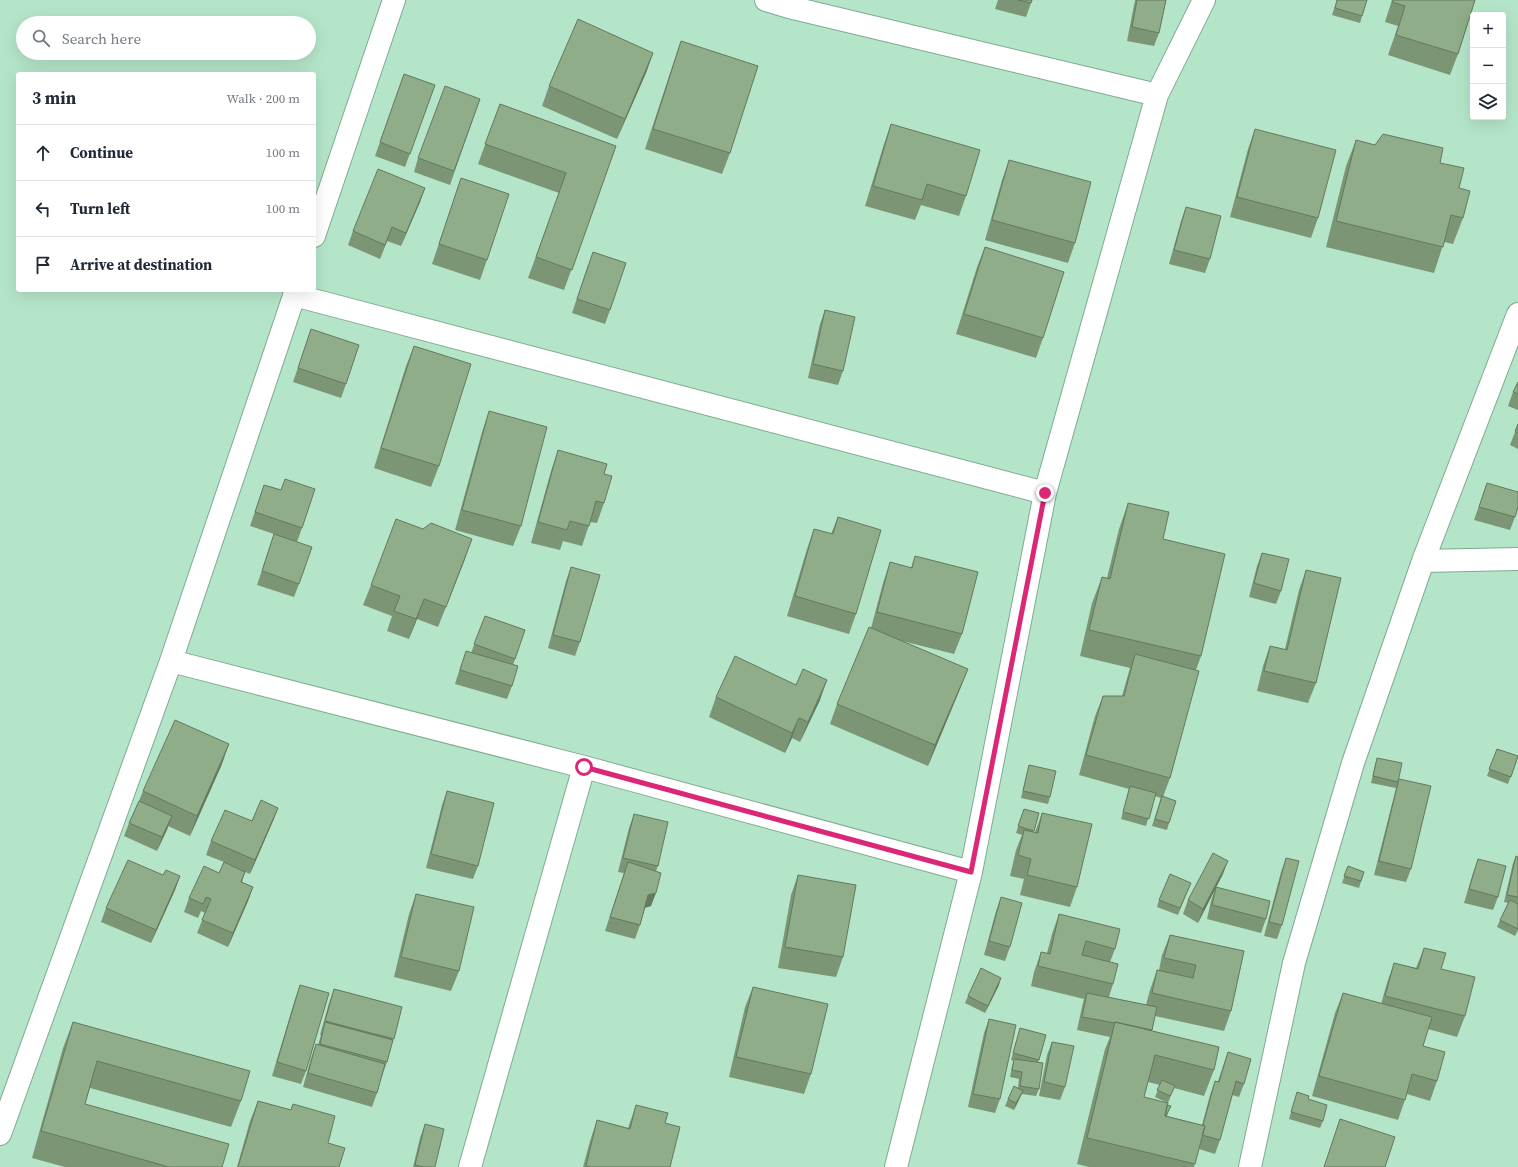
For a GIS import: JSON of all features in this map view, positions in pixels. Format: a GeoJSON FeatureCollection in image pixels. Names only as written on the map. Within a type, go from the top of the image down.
{"type":"FeatureCollection","features":[{"type":"Feature","properties":{"kind":"street"},"geometry":{"type":"LineString","coordinates":[[316,230],[394,0]]}},
{"type":"Feature","properties":{"kind":"street"},"geometry":{"type":"LineString","coordinates":[[766,0],[789,7],[1157,95]]}},
{"type":"Feature","properties":{"kind":"street"},"geometry":{"type":"LineString","coordinates":[[896,1167],[971,872],[1045,493],[1157,95],[1204,0]]}},
{"type":"Feature","properties":{"kind":"street"},"geometry":{"type":"LineString","coordinates":[[0,1134],[172,661],[295,292],[1045,493]]}},
{"type":"Feature","properties":{"kind":"street"},"geometry":{"type":"LineString","coordinates":[[1250,1167],[1294,963],[1352,763],[1423,561],[1518,314]]}},
{"type":"Feature","properties":{"kind":"street"},"geometry":{"type":"LineString","coordinates":[[1423,561],[1518,559]]}},
{"type":"Feature","properties":{"kind":"street"},"geometry":{"type":"LineString","coordinates":[[172,661],[584,767],[971,872]]}},
{"type":"Feature","properties":{"kind":"street"},"geometry":{"type":"LineString","coordinates":[[470,1167],[584,767]]}},
{"type":"Feature","properties":{"kind":"building"},"geometry":{"type":"Polygon","coordinates":[[[1018,0],[1032,0],[1031,3],[1018,0]]]}},
{"type":"Feature","properties":{"kind":"building"},"geometry":{"type":"Polygon","coordinates":[[[1137,0],[1166,0],[1159,33],[1132,27],[1137,0]]]}},
{"type":"Feature","properties":{"kind":"building"},"geometry":{"type":"Polygon","coordinates":[[[1337,0],[1367,0],[1362,16],[1335,8],[1337,0]]]}},
{"type":"Feature","properties":{"kind":"building"},"geometry":{"type":"Polygon","coordinates":[[[1393,0],[1475,0],[1458,54],[1396,35],[1405,6],[1392,2],[1393,0]]]}},
{"type":"Feature","properties":{"kind":"building"},"geometry":{"type":"Polygon","coordinates":[[[578,19],[653,53],[625,119],[549,86],[578,19]]]}},
{"type":"Feature","properties":{"kind":"building"},"geometry":{"type":"Polygon","coordinates":[[[681,41],[758,66],[730,153],[653,129],[681,41]]]}},
{"type":"Feature","properties":{"kind":"building"},"geometry":{"type":"Polygon","coordinates":[[[404,74],[435,85],[410,154],[380,142],[404,74]]]}},
{"type":"Feature","properties":{"kind":"building"},"geometry":{"type":"Polygon","coordinates":[[[445,86],[480,99],[454,171],[418,158],[445,86]]]}},
{"type":"Feature","properties":{"kind":"building"},"geometry":{"type":"Polygon","coordinates":[[[500,104],[616,146],[572,270],[536,257],[566,173],[485,144],[500,104]]]}},
{"type":"Feature","properties":{"kind":"building"},"geometry":{"type":"Polygon","coordinates":[[[891,124],[980,150],[966,196],[927,184],[922,200],[873,186],[891,124]]]}},
{"type":"Feature","properties":{"kind":"building"},"geometry":{"type":"Polygon","coordinates":[[[1255,129],[1336,150],[1318,218],[1237,197],[1255,129]]]}},
{"type":"Feature","properties":{"kind":"building"},"geometry":{"type":"Polygon","coordinates":[[[1383,134],[1443,148],[1440,163],[1464,168],[1459,188],[1470,191],[1463,218],[1451,215],[1443,247],[1336,221],[1356,140],[1375,145],[1383,134]]]}},
{"type":"Feature","properties":{"kind":"building"},"geometry":{"type":"Polygon","coordinates":[[[1009,160],[1091,182],[1075,243],[992,220],[1009,160]]]}},
{"type":"Feature","properties":{"kind":"building"},"geometry":{"type":"Polygon","coordinates":[[[378,169],[425,188],[406,233],[392,227],[385,245],[353,231],[378,169]]]}},
{"type":"Feature","properties":{"kind":"building"},"geometry":{"type":"Polygon","coordinates":[[[461,178],[509,194],[487,260],[439,244],[461,178]]]}},
{"type":"Feature","properties":{"kind":"building"},"geometry":{"type":"Polygon","coordinates":[[[1186,207],[1221,216],[1210,259],[1174,250],[1186,207]]]}},
{"type":"Feature","properties":{"kind":"building"},"geometry":{"type":"Polygon","coordinates":[[[985,247],[1064,272],[1043,338],[964,314],[985,247]]]}},
{"type":"Feature","properties":{"kind":"building"},"geometry":{"type":"Polygon","coordinates":[[[593,252],[626,263],[610,310],[577,299],[593,252]]]}},
{"type":"Feature","properties":{"kind":"building"},"geometry":{"type":"Polygon","coordinates":[[[825,310],[855,317],[843,371],[813,364],[825,310]]]}},
{"type":"Feature","properties":{"kind":"building"},"geometry":{"type":"Polygon","coordinates":[[[311,329],[359,345],[346,384],[298,368],[311,329]]]}},
{"type":"Feature","properties":{"kind":"building"},"geometry":{"type":"Polygon","coordinates":[[[414,346],[471,364],[439,466],[381,448],[414,346]]]}},
{"type":"Feature","properties":{"kind":"building"},"geometry":{"type":"Polygon","coordinates":[[[1518,382],[1518,394],[1513,392],[1518,382]]]}},
{"type":"Feature","properties":{"kind":"building"},"geometry":{"type":"Polygon","coordinates":[[[489,411],[547,427],[521,526],[462,510],[489,411]]]}},
{"type":"Feature","properties":{"kind":"building"},"geometry":{"type":"Polygon","coordinates":[[[1518,424],[1518,433],[1515,431],[1518,424]]]}},
{"type":"Feature","properties":{"kind":"building"},"geometry":{"type":"Polygon","coordinates":[[[558,450],[607,464],[604,474],[612,476],[604,503],[596,501],[589,526],[570,521],[567,530],[538,522],[558,450]]]}},
{"type":"Feature","properties":{"kind":"building"},"geometry":{"type":"Polygon","coordinates":[[[285,479],[315,489],[302,528],[255,512],[264,485],[281,490],[285,479]]]}},
{"type":"Feature","properties":{"kind":"building"},"geometry":{"type":"Polygon","coordinates":[[[1487,483],[1518,492],[1518,507],[1515,517],[1479,507],[1487,483]]]}},
{"type":"Feature","properties":{"kind":"building"},"geometry":{"type":"Polygon","coordinates":[[[1128,503],[1169,512],[1163,539],[1225,554],[1201,656],[1089,630],[1102,577],[1110,579],[1128,503]]]}},
{"type":"Feature","properties":{"kind":"building"},"geometry":{"type":"Polygon","coordinates":[[[838,517],[881,530],[856,614],[795,596],[814,529],[833,534],[838,517]]]}},
{"type":"Feature","properties":{"kind":"building"},"geometry":{"type":"Polygon","coordinates":[[[396,519],[423,529],[431,523],[472,539],[446,607],[424,599],[416,619],[394,611],[400,596],[371,585],[396,519]]]}},
{"type":"Feature","properties":{"kind":"building"},"geometry":{"type":"Polygon","coordinates":[[[274,534],[312,547],[299,584],[262,571],[274,534]]]}},
{"type":"Feature","properties":{"kind":"building"},"geometry":{"type":"Polygon","coordinates":[[[1262,553],[1289,559],[1281,591],[1254,583],[1262,553]]]}},
{"type":"Feature","properties":{"kind":"building"},"geometry":{"type":"Polygon","coordinates":[[[915,556],[978,572],[962,634],[877,612],[890,562],[912,568],[915,556]]]}},
{"type":"Feature","properties":{"kind":"building"},"geometry":{"type":"Polygon","coordinates":[[[571,567],[600,575],[580,642],[553,635],[571,567]]]}},
{"type":"Feature","properties":{"kind":"building"},"geometry":{"type":"Polygon","coordinates":[[[1306,570],[1341,578],[1316,683],[1264,671],[1270,646],[1287,650],[1306,570]]]}},
{"type":"Feature","properties":{"kind":"building"},"geometry":{"type":"Polygon","coordinates":[[[485,616],[525,630],[515,659],[474,644],[485,616]]]}},
{"type":"Feature","properties":{"kind":"building"},"geometry":{"type":"Polygon","coordinates":[[[869,627],[968,669],[935,745],[837,704],[869,627]]]}},
{"type":"Feature","properties":{"kind":"building"},"geometry":{"type":"Polygon","coordinates":[[[466,651],[518,666],[512,686],[460,670],[466,651]]]}},
{"type":"Feature","properties":{"kind":"building"},"geometry":{"type":"Polygon","coordinates":[[[1135,654],[1199,671],[1170,778],[1086,755],[1103,696],[1124,696],[1135,654]]]}},
{"type":"Feature","properties":{"kind":"building"},"geometry":{"type":"Polygon","coordinates":[[[735,656],[796,685],[803,669],[827,680],[808,722],[799,718],[792,733],[716,697],[735,656]]]}},
{"type":"Feature","properties":{"kind":"building"},"geometry":{"type":"Polygon","coordinates":[[[175,720],[229,744],[197,816],[143,791],[175,720]]]}},
{"type":"Feature","properties":{"kind":"building"},"geometry":{"type":"Polygon","coordinates":[[[1497,749],[1518,756],[1511,777],[1489,769],[1497,749]]]}},
{"type":"Feature","properties":{"kind":"building"},"geometry":{"type":"Polygon","coordinates":[[[1377,758],[1402,763],[1398,782],[1373,776],[1377,758]]]}},
{"type":"Feature","properties":{"kind":"building"},"geometry":{"type":"Polygon","coordinates":[[[1029,765],[1056,771],[1050,797],[1023,791],[1029,765]]]}},
{"type":"Feature","properties":{"kind":"building"},"geometry":{"type":"Polygon","coordinates":[[[1399,779],[1431,786],[1411,869],[1379,861],[1399,779]]]}},
{"type":"Feature","properties":{"kind":"building"},"geometry":{"type":"Polygon","coordinates":[[[1130,786],[1156,793],[1149,819],[1123,812],[1130,786]]]}},
{"type":"Feature","properties":{"kind":"building"},"geometry":{"type":"Polygon","coordinates":[[[447,791],[494,803],[478,866],[431,854],[447,791]]]}},
{"type":"Feature","properties":{"kind":"building"},"geometry":{"type":"Polygon","coordinates":[[[1162,796],[1176,801],[1169,823],[1155,819],[1162,796]]]}},
{"type":"Feature","properties":{"kind":"building"},"geometry":{"type":"Polygon","coordinates":[[[261,800],[278,808],[255,860],[211,841],[225,810],[252,821],[261,800]]]}},
{"type":"Feature","properties":{"kind":"building"},"geometry":{"type":"Polygon","coordinates":[[[139,801],[172,816],[162,837],[129,823],[139,801]]]}},
{"type":"Feature","properties":{"kind":"building"},"geometry":{"type":"Polygon","coordinates":[[[1024,809],[1039,813],[1034,831],[1018,826],[1024,809]]]}},
{"type":"Feature","properties":{"kind":"building"},"geometry":{"type":"Polygon","coordinates":[[[1042,813],[1092,824],[1077,887],[1027,875],[1031,859],[1018,855],[1024,830],[1038,833],[1042,813]]]}},
{"type":"Feature","properties":{"kind":"building"},"geometry":{"type":"Polygon","coordinates":[[[634,814],[668,822],[658,866],[623,858],[634,814]]]}},
{"type":"Feature","properties":{"kind":"building"},"geometry":{"type":"Polygon","coordinates":[[[1213,853],[1228,861],[1203,909],[1188,900],[1213,853]]]}},
{"type":"Feature","properties":{"kind":"building"},"geometry":{"type":"Polygon","coordinates":[[[1516,856],[1518,857],[1518,897],[1507,895],[1516,856]]]}},
{"type":"Feature","properties":{"kind":"building"},"geometry":{"type":"Polygon","coordinates":[[[1286,858],[1299,861],[1282,925],[1269,922],[1286,858]]]}},
{"type":"Feature","properties":{"kind":"building"},"geometry":{"type":"Polygon","coordinates":[[[1478,859],[1506,866],[1498,897],[1469,889],[1478,859]]]}},
{"type":"Feature","properties":{"kind":"building"},"geometry":{"type":"Polygon","coordinates":[[[128,860],[163,875],[166,870],[180,876],[156,930],[106,908],[128,860]]]}},
{"type":"Feature","properties":{"kind":"building"},"geometry":{"type":"Polygon","coordinates":[[[224,862],[245,872],[241,882],[253,887],[233,933],[202,920],[211,899],[206,897],[203,904],[189,898],[204,866],[219,873],[224,862]]]}},
{"type":"Feature","properties":{"kind":"building"},"geometry":{"type":"Polygon","coordinates":[[[628,862],[661,873],[656,893],[648,895],[640,925],[610,917],[628,862]]]}},
{"type":"Feature","properties":{"kind":"building"},"geometry":{"type":"Polygon","coordinates":[[[1348,866],[1364,872],[1361,881],[1344,876],[1348,866]]]}},
{"type":"Feature","properties":{"kind":"building"},"geometry":{"type":"Polygon","coordinates":[[[1170,874],[1191,883],[1180,908],[1159,900],[1170,874]]]}},
{"type":"Feature","properties":{"kind":"building"},"geometry":{"type":"Polygon","coordinates":[[[798,875],[856,885],[843,957],[785,947],[798,875]]]}},
{"type":"Feature","properties":{"kind":"building"},"geometry":{"type":"Polygon","coordinates":[[[1216,887],[1270,901],[1266,919],[1212,905],[1216,887]]]}},
{"type":"Feature","properties":{"kind":"building"},"geometry":{"type":"Polygon","coordinates":[[[416,894],[474,907],[459,971],[401,957],[416,894]]]}},
{"type":"Feature","properties":{"kind":"building"},"geometry":{"type":"Polygon","coordinates":[[[1001,897],[1022,903],[1010,947],[989,941],[1001,897]]]}},
{"type":"Feature","properties":{"kind":"building"},"geometry":{"type":"Polygon","coordinates":[[[1510,900],[1518,904],[1518,929],[1500,920],[1510,900]]]}},
{"type":"Feature","properties":{"kind":"building"},"geometry":{"type":"Polygon","coordinates":[[[1059,914],[1120,929],[1115,949],[1086,941],[1082,955],[1118,964],[1113,984],[1038,966],[1041,952],[1050,954],[1059,914]]]}},
{"type":"Feature","properties":{"kind":"building"},"geometry":{"type":"Polygon","coordinates":[[[1170,935],[1244,951],[1231,1011],[1152,993],[1157,970],[1193,978],[1196,965],[1164,958],[1170,935]]]}},
{"type":"Feature","properties":{"kind":"building"},"geometry":{"type":"Polygon","coordinates":[[[1424,948],[1446,953],[1441,969],[1475,977],[1465,1016],[1385,996],[1394,963],[1418,969],[1424,948]]]}},
{"type":"Feature","properties":{"kind":"building"},"geometry":{"type":"Polygon","coordinates":[[[981,968],[1001,978],[988,1006],[968,996],[981,968]]]}},
{"type":"Feature","properties":{"kind":"building"},"geometry":{"type":"Polygon","coordinates":[[[300,985],[329,993],[306,1071],[277,1062],[300,985]]]}},
{"type":"Feature","properties":{"kind":"building"},"geometry":{"type":"Polygon","coordinates":[[[753,987],[828,1004],[811,1074],[736,1057],[753,987]]]}},
{"type":"Feature","properties":{"kind":"building"},"geometry":{"type":"Polygon","coordinates":[[[334,989],[402,1007],[394,1039],[325,1021],[334,989]]]}},
{"type":"Feature","properties":{"kind":"building"},"geometry":{"type":"Polygon","coordinates":[[[1087,993],[1157,1007],[1152,1030],[1082,1017],[1087,993]]]}},
{"type":"Feature","properties":{"kind":"building"},"geometry":{"type":"Polygon","coordinates":[[[1343,993],[1432,1017],[1423,1046],[1445,1052],[1437,1081],[1412,1074],[1405,1100],[1319,1076],[1343,993]]]}},
{"type":"Feature","properties":{"kind":"building"},"geometry":{"type":"Polygon","coordinates":[[[989,1019],[1016,1025],[1000,1099],[973,1094],[989,1019]]]}},
{"type":"Feature","properties":{"kind":"building"},"geometry":{"type":"Polygon","coordinates":[[[73,1022],[250,1071],[241,1101],[97,1061],[85,1104],[229,1144],[222,1167],[169,1167],[41,1131],[73,1022]]]}},
{"type":"Feature","properties":{"kind":"building"},"geometry":{"type":"Polygon","coordinates":[[[325,1022],[393,1040],[387,1062],[320,1044],[325,1022]]]}},
{"type":"Feature","properties":{"kind":"building"},"geometry":{"type":"Polygon","coordinates":[[[1115,1022],[1219,1047],[1214,1070],[1155,1055],[1144,1097],[1168,1103],[1165,1116],[1205,1126],[1195,1164],[1087,1138],[1115,1022]]]}},
{"type":"Feature","properties":{"kind":"building"},"geometry":{"type":"Polygon","coordinates":[[[1020,1028],[1046,1035],[1039,1060],[1013,1053],[1020,1028]]]}},
{"type":"Feature","properties":{"kind":"building"},"geometry":{"type":"Polygon","coordinates":[[[1052,1042],[1074,1046],[1065,1087],[1044,1082],[1052,1042]]]}},
{"type":"Feature","properties":{"kind":"building"},"geometry":{"type":"Polygon","coordinates":[[[316,1044],[385,1064],[377,1093],[308,1073],[316,1044]]]}},
{"type":"Feature","properties":{"kind":"building"},"geometry":{"type":"Polygon","coordinates":[[[1228,1052],[1251,1059],[1244,1084],[1236,1081],[1220,1140],[1202,1135],[1205,1126],[1203,1125],[1215,1081],[1219,1082],[1228,1052]]]}},
{"type":"Feature","properties":{"kind":"building"},"geometry":{"type":"Polygon","coordinates":[[[1014,1059],[1043,1063],[1039,1089],[1020,1086],[1022,1072],[1012,1070],[1014,1059]]]}},
{"type":"Feature","properties":{"kind":"building"},"geometry":{"type":"Polygon","coordinates":[[[1162,1080],[1175,1086],[1170,1096],[1157,1090],[1162,1080]]]}},
{"type":"Feature","properties":{"kind":"building"},"geometry":{"type":"Polygon","coordinates":[[[1014,1086],[1023,1091],[1016,1103],[1008,1099],[1014,1086]]]}},
{"type":"Feature","properties":{"kind":"building"},"geometry":{"type":"Polygon","coordinates":[[[1297,1092],[1309,1096],[1308,1099],[1327,1105],[1323,1121],[1291,1112],[1297,1092]]]}},
{"type":"Feature","properties":{"kind":"building"},"geometry":{"type":"Polygon","coordinates":[[[258,1101],[291,1110],[293,1104],[335,1116],[328,1143],[345,1148],[339,1167],[238,1167],[258,1101]]]}},
{"type":"Feature","properties":{"kind":"building"},"geometry":{"type":"Polygon","coordinates":[[[636,1105],[668,1113],[665,1123],[680,1127],[670,1167],[586,1166],[597,1120],[630,1129],[636,1105]]]}},
{"type":"Feature","properties":{"kind":"building"},"geometry":{"type":"Polygon","coordinates":[[[1167,1105],[1171,1106],[1165,1116],[1167,1105]]]}},
{"type":"Feature","properties":{"kind":"building"},"geometry":{"type":"Polygon","coordinates":[[[1340,1119],[1395,1137],[1385,1167],[1324,1167],[1340,1119]]]}},
{"type":"Feature","properties":{"kind":"building"},"geometry":{"type":"Polygon","coordinates":[[[425,1124],[444,1129],[435,1167],[415,1165],[425,1124]]]}},
{"type":"Feature","properties":{"kind":"route"},"geometry":{"type":"LineString","coordinates":[[584,767],[971,872],[1045,493]]}}]}
